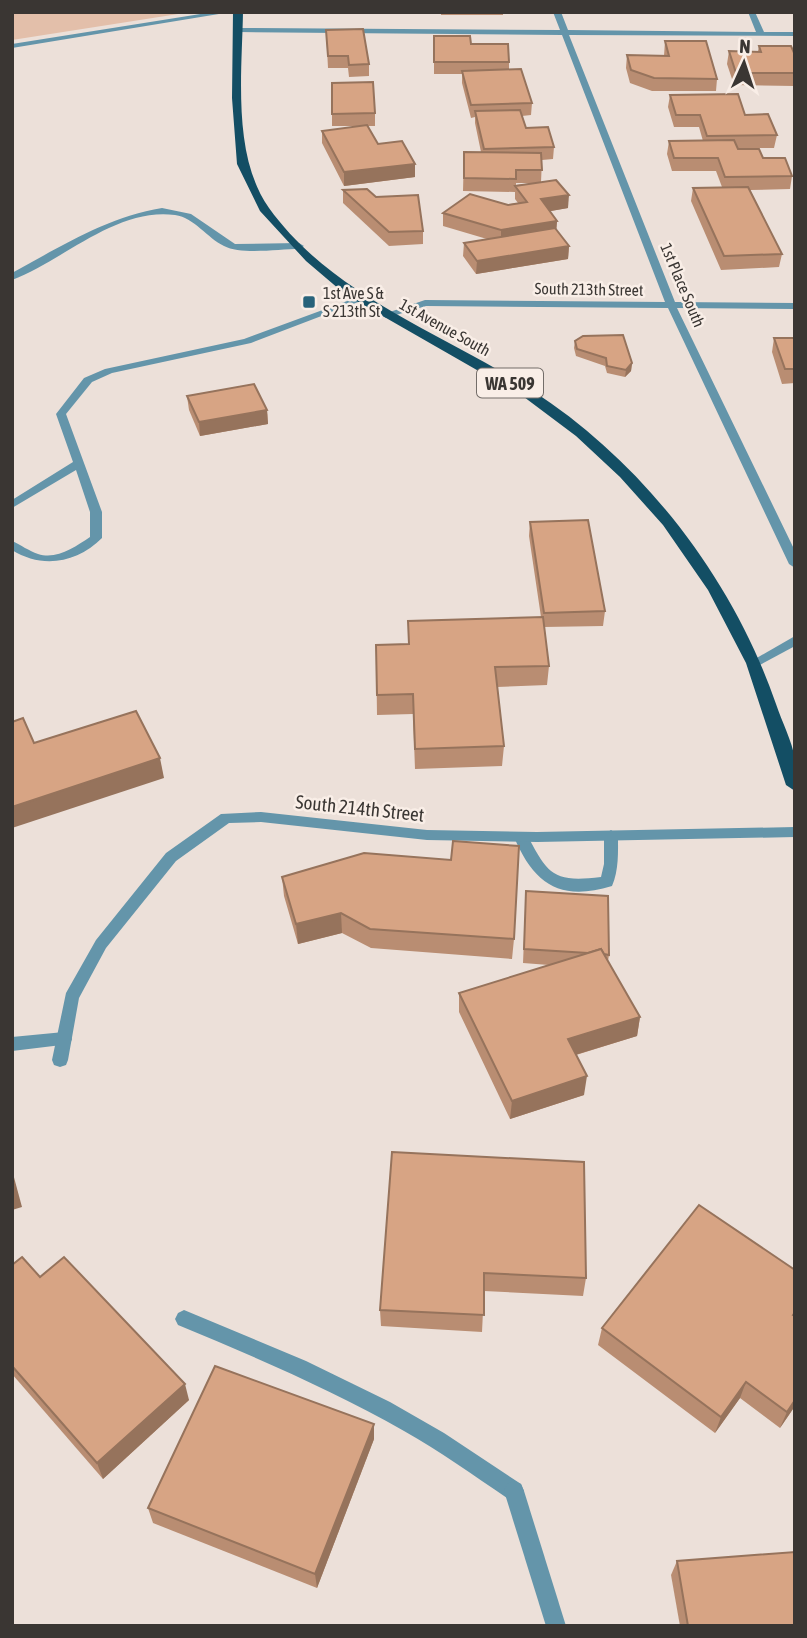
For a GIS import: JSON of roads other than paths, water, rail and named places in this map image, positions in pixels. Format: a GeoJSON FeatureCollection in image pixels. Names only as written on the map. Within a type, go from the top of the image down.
{"type":"FeatureCollection","features":[{"type":"Feature","properties":{"kind":"main road","name":"1st Avenue South"},"geometry":{"type":"LineString","coordinates":[[238,12],[237,98],[243,164],[264,209],[310,259],[361,299],[529,394],[581,433],[625,474],[668,522],[715,589],[754,663],[795,785]]}},
{"type":"Feature","properties":{"kind":"street"},"geometry":{"type":"LineString","coordinates":[[12,46],[228,12]]}},
{"type":"Feature","properties":{"kind":"street","name":"1st Place South"},"geometry":{"type":"LineString","coordinates":[[557,12],[671,305],[795,564]]}},
{"type":"Feature","properties":{"kind":"street"},"geometry":{"type":"LineString","coordinates":[[751,12],[761,34]]}},
{"type":"Feature","properties":{"kind":"street"},"geometry":{"type":"LineString","coordinates":[[239,30],[795,34]]}},
{"type":"Feature","properties":{"kind":"street"},"geometry":{"type":"LineString","coordinates":[[12,277],[120,221],[156,211],[177,212],[193,218],[225,244],[234,247],[299,246]]}},
{"type":"Feature","properties":{"kind":"street"},"geometry":{"type":"LineString","coordinates":[[12,545],[34,559],[69,557],[96,538],[96,512],[61,414],[88,380],[109,371],[247,341],[361,299]]}},
{"type":"Feature","properties":{"kind":"street","name":"South 213th Street"},"geometry":{"type":"LineString","coordinates":[[386,315],[425,303],[795,306]]}},
{"type":"Feature","properties":{"kind":"street"},"geometry":{"type":"LineString","coordinates":[[12,505],[78,464]]}},
{"type":"Feature","properties":{"kind":"street"},"geometry":{"type":"LineString","coordinates":[[754,663],[795,640]]}},
{"type":"Feature","properties":{"kind":"street","name":"South 214th Street"},"geometry":{"type":"LineString","coordinates":[[60,1060],[71,997],[102,944],[171,857],[226,818],[261,817],[427,835],[521,837],[795,832]]}},
{"type":"Feature","properties":{"kind":"street"},"geometry":{"type":"LineString","coordinates":[[521,837],[531,863],[553,882],[586,885],[607,882],[611,864],[611,835]]}},
{"type":"Feature","properties":{"kind":"street"},"geometry":{"type":"LineString","coordinates":[[12,1044],[64,1039]]}},
{"type":"Feature","properties":{"kind":"street"},"geometry":{"type":"LineString","coordinates":[[184,1319],[273,1355],[354,1394],[414,1426],[514,1491],[556,1626]]}},
{"type":"Feature","properties":{"kind":"place","name":"1st Ave S & S 213th St"},"geometry":{"type":"Point","coordinates":[309,302]}}]}
